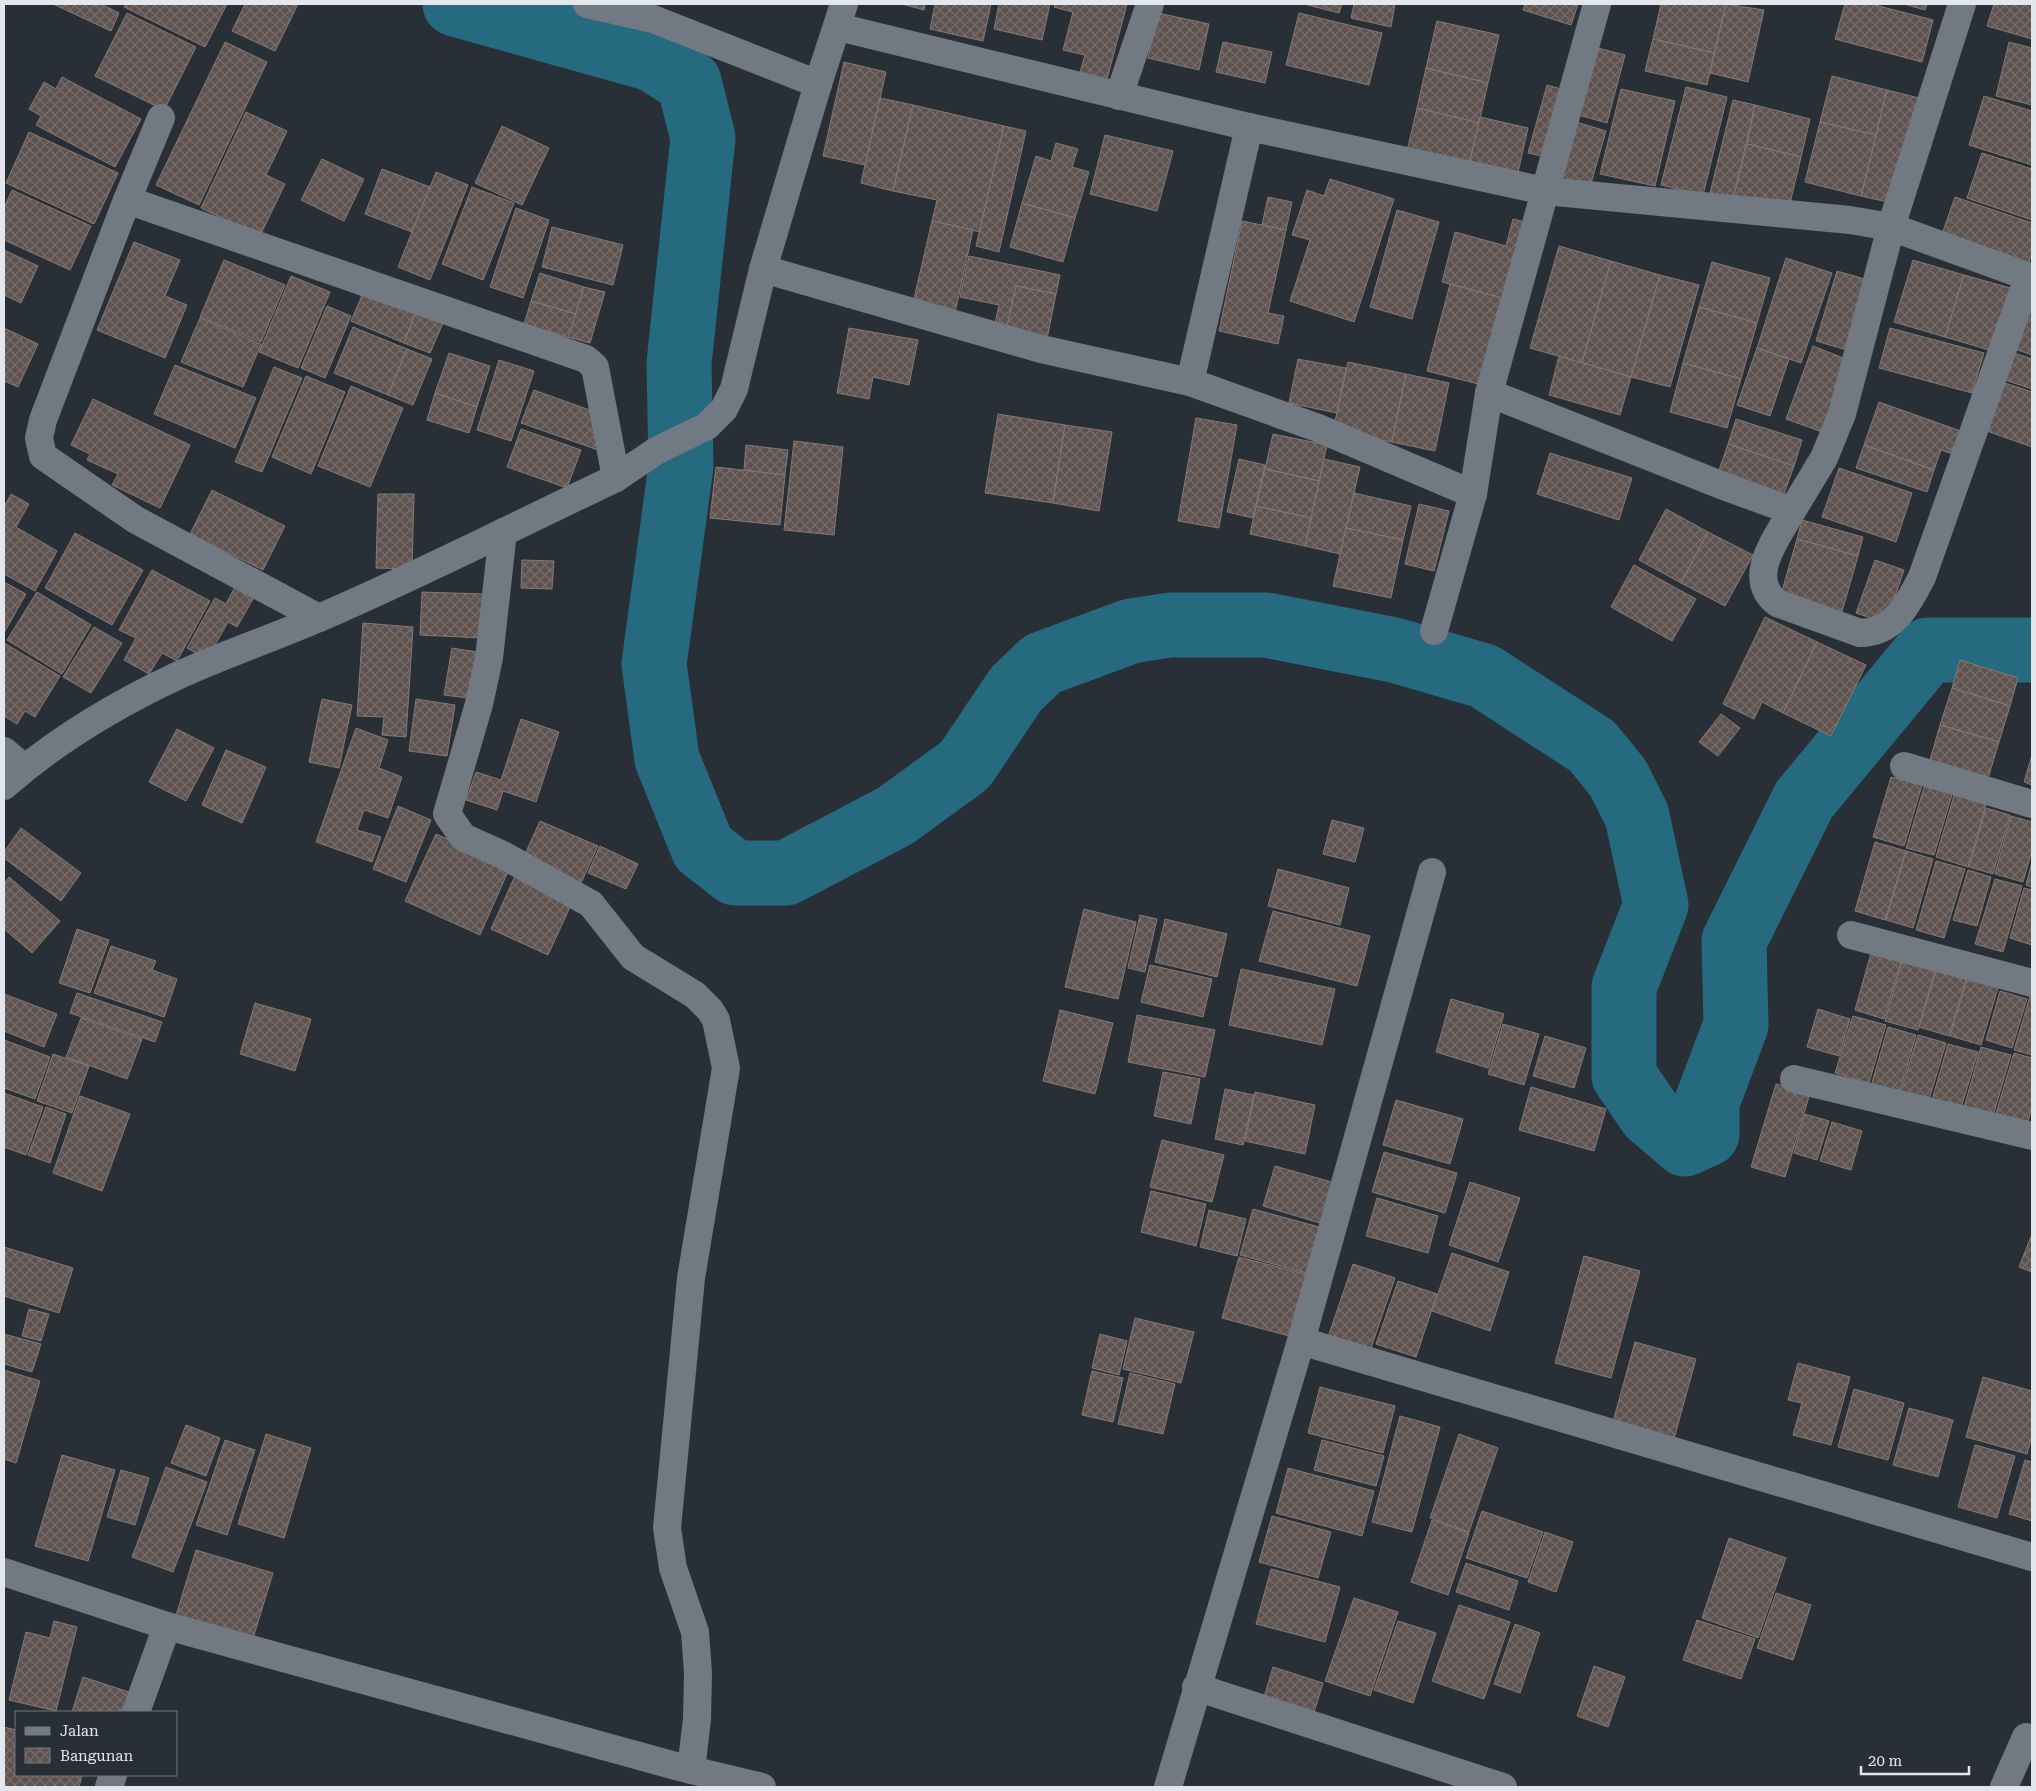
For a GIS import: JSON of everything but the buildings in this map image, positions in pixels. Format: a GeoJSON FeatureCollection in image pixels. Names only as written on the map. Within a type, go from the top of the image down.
{"type":"FeatureCollection","features":[{"type":"Feature","properties":{"kind":"street"},"geometry":{"type":"LineString","coordinates":[[587,4],[656,12],[818,84]]}},
{"type":"Feature","properties":{"kind":"street"},"geometry":{"type":"LineString","coordinates":[[1119,96],[1150,4]]}},
{"type":"Feature","properties":{"kind":"street"},"geometry":{"type":"LineString","coordinates":[[1434,631],[1473,494],[1489,394],[1596,4]]}},
{"type":"Feature","properties":{"kind":"street"},"geometry":{"type":"LineString","coordinates":[[4,786],[14,760],[78,732],[137,696],[180,675],[319,618],[503,532],[616,478],[656,451],[707,426],[724,409],[734,389],[763,269],[818,84],[841,15],[1119,96],[1249,127],[1545,191],[1850,220],[1891,227],[2030,278],[1922,577],[1909,602],[1897,618],[1875,633],[1860,633],[1777,603],[1767,596],[1763,585],[1762,572],[1792,511],[1824,458],[1842,414],[1891,227],[1962,4]]}},
{"type":"Feature","properties":{"kind":"street"},"geometry":{"type":"LineString","coordinates":[[161,118],[127,200],[42,420],[39,438],[43,456],[136,520],[319,618]]}},
{"type":"Feature","properties":{"kind":"street"},"geometry":{"type":"LineString","coordinates":[[1190,382],[1249,127]]}},
{"type":"Feature","properties":{"kind":"street"},"geometry":{"type":"LineString","coordinates":[[127,200],[586,359],[595,367],[616,478]]}},
{"type":"Feature","properties":{"kind":"street"},"geometry":{"type":"LineString","coordinates":[[763,269],[1041,349],[1190,382],[1318,428],[1473,494]]}},
{"type":"Feature","properties":{"kind":"street"},"geometry":{"type":"LineString","coordinates":[[1489,394],[1792,511]]}},
{"type":"Feature","properties":{"kind":"street"},"geometry":{"type":"LineString","coordinates":[[503,532],[489,658],[479,704],[447,814],[464,837],[503,855],[591,904],[633,957],[695,995],[710,1010],[722,1044],[726,1068],[691,1278],[667,1528],[673,1568],[695,1632],[698,1674],[697,1720],[691,1770]]}},
{"type":"Feature","properties":{"kind":"street"},"geometry":{"type":"LineString","coordinates":[[1904,766],[2032,804]]}},
{"type":"Feature","properties":{"kind":"street"},"geometry":{"type":"LineString","coordinates":[[1168,1787],[1196,1687],[1300,1341],[1432,872]]}},
{"type":"Feature","properties":{"kind":"street"},"geometry":{"type":"LineString","coordinates":[[1851,935],[2032,983]]}},
{"type":"Feature","properties":{"kind":"street"},"geometry":{"type":"LineString","coordinates":[[1794,1080],[2032,1136]]}},
{"type":"Feature","properties":{"kind":"street"},"geometry":{"type":"LineString","coordinates":[[1300,1341],[2032,1557]]}},
{"type":"Feature","properties":{"kind":"street"},"geometry":{"type":"LineString","coordinates":[[4,1572],[167,1626],[691,1770],[762,1787]]}},
{"type":"Feature","properties":{"kind":"street"},"geometry":{"type":"LineString","coordinates":[[136,1711],[167,1626]]}},
{"type":"Feature","properties":{"kind":"street"},"geometry":{"type":"LineString","coordinates":[[1196,1687],[1503,1787]]}},
{"type":"Feature","properties":{"kind":"street"},"geometry":{"type":"LineString","coordinates":[[2004,1787],[2026,1737]]}},
{"type":"Feature","properties":{"kind":"waterway"},"geometry":{"type":"LineString","coordinates":[[455,4],[652,59],[689,82],[703,138],[679,363],[681,466],[654,664],[667,759],[703,848],[735,873],[786,873],[895,816],[965,765],[1016,689],[1042,664],[1131,631],[1170,625],[1266,625],[1394,650],[1484,676],[1592,746],[1618,778],[1637,816],[1656,905],[1624,987],[1624,1076],[1650,1114],[1685,1144],[1707,1134],[1707,1102],[1736,1025],[1734,941],[1804,800],[1928,650],[2032,650]]}}]}
